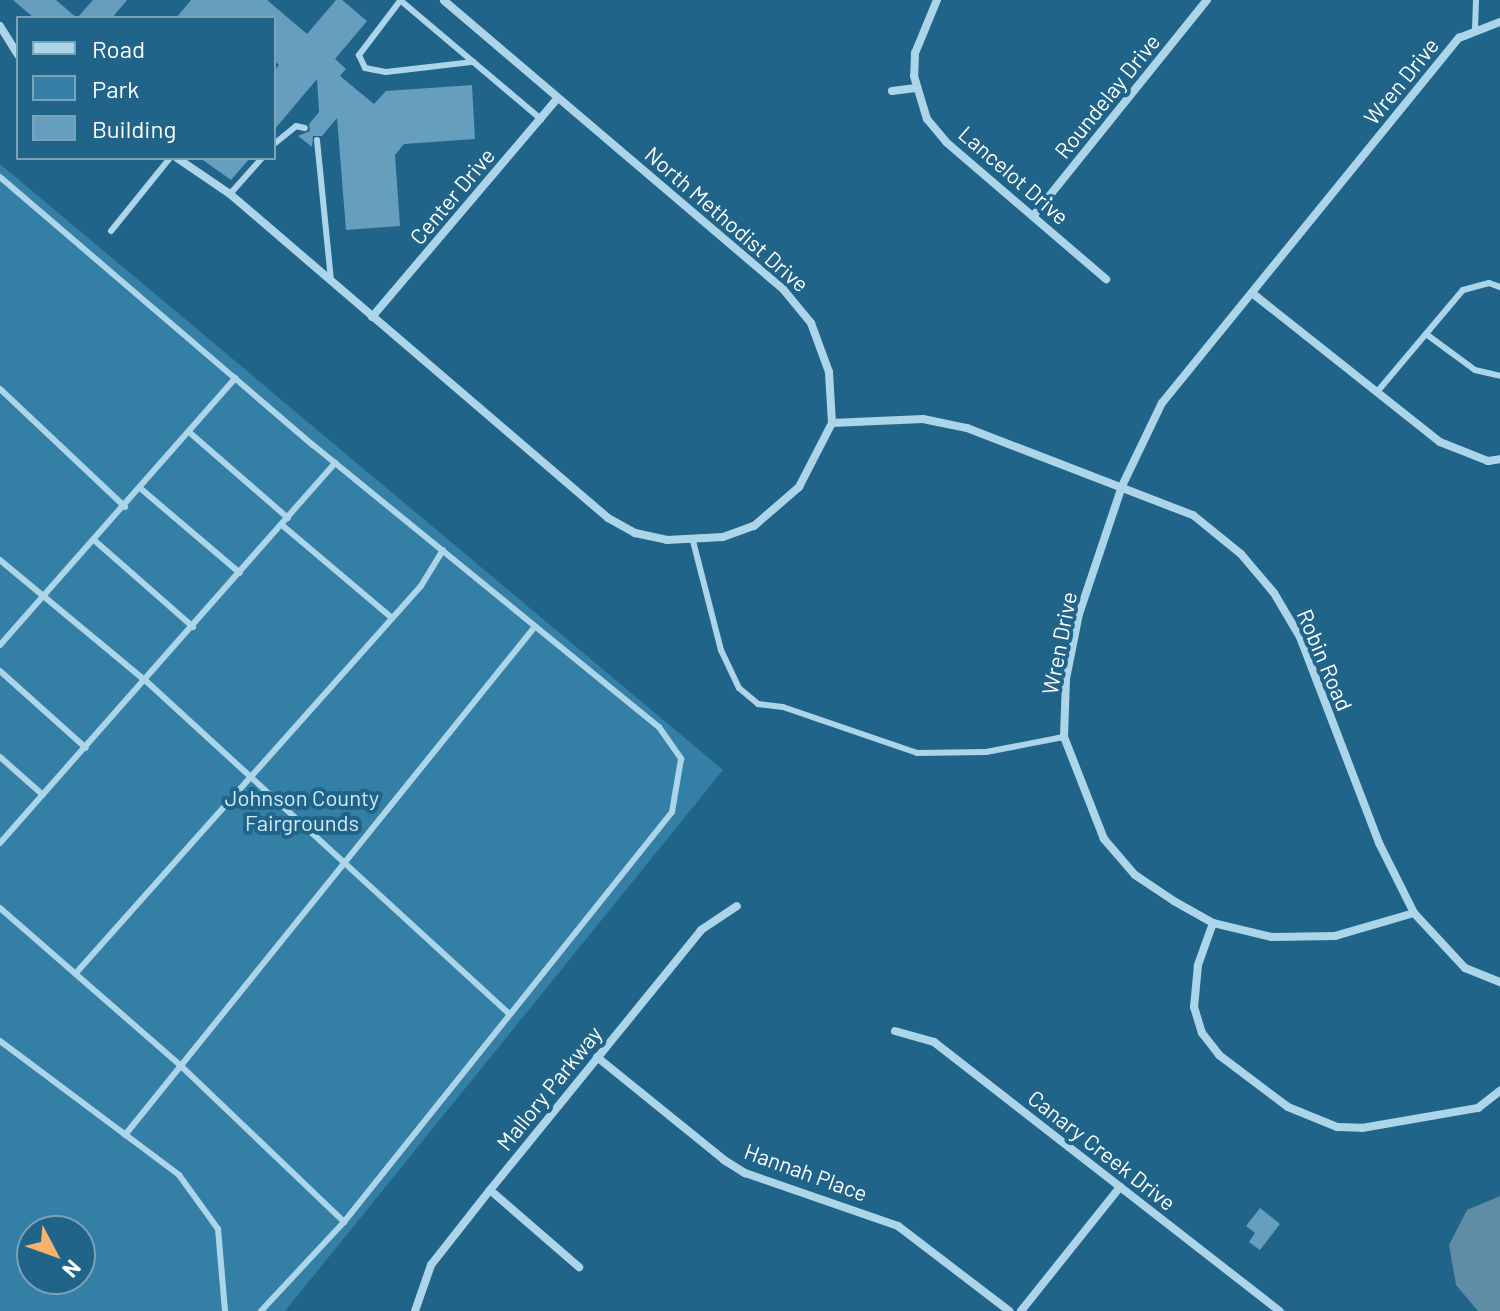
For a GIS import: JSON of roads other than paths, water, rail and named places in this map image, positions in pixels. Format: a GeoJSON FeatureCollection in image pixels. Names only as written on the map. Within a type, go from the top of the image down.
{"type":"FeatureCollection","features":[{"type":"Feature","properties":{"kind":"street","name":"North Methodist Drive"},"geometry":{"type":"LineString","coordinates":[[180,160],[230,194],[608,518],[635,533],[693,541],[754,526],[779,509],[806,476],[832,423],[829,372],[799,305],[444,0]]}},
{"type":"Feature","properties":{"kind":"street","name":"Lancelot Drive"},"geometry":{"type":"LineString","coordinates":[[937,0],[915,53],[916,88],[927,119],[946,142],[1106,279]]}},
{"type":"Feature","properties":{"kind":"street","name":"Roundelay Drive"},"geometry":{"type":"LineString","coordinates":[[1034,215],[1207,0]]}},
{"type":"Feature","properties":{"kind":"street","name":"Wren Drive"},"geometry":{"type":"LineString","coordinates":[[1414,913],[1335,936],[1272,937],[1213,923],[1135,875],[1104,839],[1064,737],[1066,679],[1079,614],[1122,486],[1162,403],[1459,38],[1475,29],[1500,22]]}},
{"type":"Feature","properties":{"kind":"street"},"geometry":{"type":"LineString","coordinates":[[0,26],[16,52]]}},
{"type":"Feature","properties":{"kind":"street"},"geometry":{"type":"LineString","coordinates":[[892,91],[916,88]]}},
{"type":"Feature","properties":{"kind":"street","name":"Center Drive"},"geometry":{"type":"LineString","coordinates":[[372,317],[558,98]]}},
{"type":"Feature","properties":{"kind":"street"},"geometry":{"type":"LineString","coordinates":[[1252,293],[1440,442],[1488,461],[1500,459]]}},
{"type":"Feature","properties":{"kind":"street","name":"Robin Road"},"geometry":{"type":"LineString","coordinates":[[832,423],[923,419],[967,428],[1193,515],[1241,554],[1274,593],[1300,637],[1379,843],[1414,913],[1465,968],[1500,982]]}},
{"type":"Feature","properties":{"kind":"street","name":"Mallory Parkway"},"geometry":{"type":"LineString","coordinates":[[415,1311],[431,1265],[490,1190],[701,930],[737,906]]}},
{"type":"Feature","properties":{"kind":"street"},"geometry":{"type":"LineString","coordinates":[[1213,923],[1198,965],[1194,1007],[1202,1033],[1219,1055],[1288,1107],[1337,1127],[1362,1128],[1478,1108],[1500,1091]]}},
{"type":"Feature","properties":{"kind":"street","name":"Canary Creek Drive"},"geometry":{"type":"LineString","coordinates":[[895,1031],[934,1042],[1274,1309]]}},
{"type":"Feature","properties":{"kind":"street","name":"Hannah Place"},"geometry":{"type":"LineString","coordinates":[[597,1057],[724,1160],[745,1173],[898,1226],[1009,1311]]}},
{"type":"Feature","properties":{"kind":"street"},"geometry":{"type":"LineString","coordinates":[[1021,1311],[1120,1187]]}},
{"type":"Feature","properties":{"kind":"street"},"geometry":{"type":"LineString","coordinates":[[490,1190],[579,1267]]}},
{"type":"Feature","properties":{"kind":"lane"},"geometry":{"type":"LineString","coordinates":[[473,62],[386,72],[365,68],[359,55],[400,0],[541,119]]}},
{"type":"Feature","properties":{"kind":"lane"},"geometry":{"type":"LineString","coordinates":[[1475,29],[1476,0]]}},
{"type":"Feature","properties":{"kind":"lane"},"geometry":{"type":"LineString","coordinates":[[276,142],[296,126],[305,128]]}},
{"type":"Feature","properties":{"kind":"lane"},"geometry":{"type":"LineString","coordinates":[[317,140],[331,280]]}},
{"type":"Feature","properties":{"kind":"lane"},"geometry":{"type":"LineString","coordinates":[[111,231],[168,160]]}},
{"type":"Feature","properties":{"kind":"lane"},"geometry":{"type":"LineString","coordinates":[[230,194],[260,160]]}},
{"type":"Feature","properties":{"kind":"lane"},"geometry":{"type":"LineString","coordinates":[[0,177],[533,629],[659,727],[681,759],[672,812],[344,1222],[261,1311]]}},
{"type":"Feature","properties":{"kind":"lane"},"geometry":{"type":"LineString","coordinates":[[1377,392],[1463,290],[1489,283],[1500,287]]}},
{"type":"Feature","properties":{"kind":"lane"},"geometry":{"type":"LineString","coordinates":[[1426,334],[1475,370],[1500,376]]}},
{"type":"Feature","properties":{"kind":"lane"},"geometry":{"type":"LineString","coordinates":[[0,645],[125,507],[235,378]]}},
{"type":"Feature","properties":{"kind":"lane"},"geometry":{"type":"LineString","coordinates":[[0,389],[125,507]]}},
{"type":"Feature","properties":{"kind":"lane"},"geometry":{"type":"LineString","coordinates":[[189,432],[288,518]]}},
{"type":"Feature","properties":{"kind":"lane"},"geometry":{"type":"LineString","coordinates":[[0,843],[335,463]]}},
{"type":"Feature","properties":{"kind":"lane"},"geometry":{"type":"LineString","coordinates":[[140,488],[240,573]]}},
{"type":"Feature","properties":{"kind":"lane"},"geometry":{"type":"LineString","coordinates":[[282,525],[392,618]]}},
{"type":"Feature","properties":{"kind":"lane"},"geometry":{"type":"LineString","coordinates":[[94,540],[193,627]]}},
{"type":"Feature","properties":{"kind":"lane"},"geometry":{"type":"LineString","coordinates":[[693,541],[721,650],[739,688],[758,704],[783,707],[917,753],[986,752],[1064,737]]}},
{"type":"Feature","properties":{"kind":"lane"},"geometry":{"type":"LineString","coordinates":[[76,973],[392,618],[443,550]]}},
{"type":"Feature","properties":{"kind":"lane"},"geometry":{"type":"LineString","coordinates":[[0,560],[146,681],[510,1014]]}},
{"type":"Feature","properties":{"kind":"lane"},"geometry":{"type":"LineString","coordinates":[[125,1135],[533,629]]}},
{"type":"Feature","properties":{"kind":"lane"},"geometry":{"type":"LineString","coordinates":[[0,671],[86,748]]}},
{"type":"Feature","properties":{"kind":"lane"},"geometry":{"type":"LineString","coordinates":[[0,757],[43,795]]}},
{"type":"Feature","properties":{"kind":"lane"},"geometry":{"type":"LineString","coordinates":[[0,908],[181,1066],[344,1222]]}},
{"type":"Feature","properties":{"kind":"lane"},"geometry":{"type":"LineString","coordinates":[[0,1041],[179,1175],[218,1229],[225,1311]]}},
{"type":"Feature","properties":{"kind":"park label","name":"Johnson County Fairgrounds"},"geometry":{"type":"Point","coordinates":[302,810]}}]}
